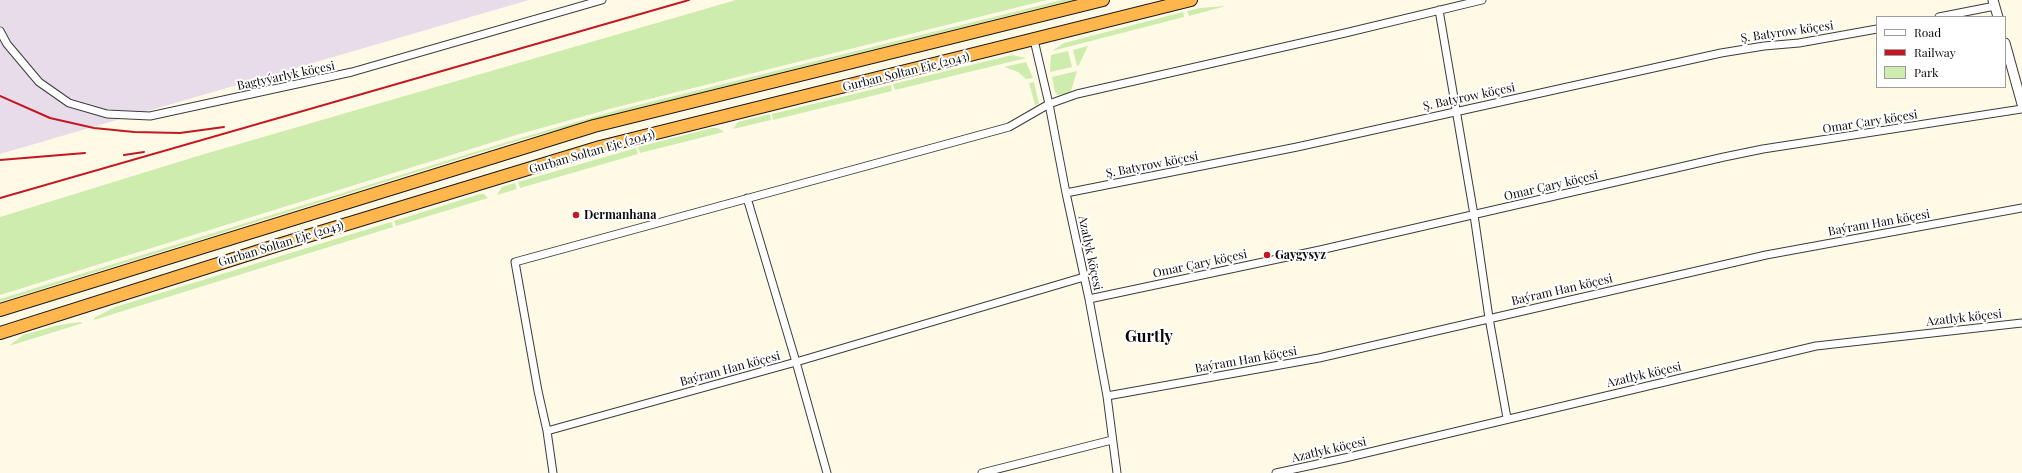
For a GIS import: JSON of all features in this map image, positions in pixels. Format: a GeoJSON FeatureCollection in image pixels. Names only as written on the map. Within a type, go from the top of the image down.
{"type":"FeatureCollection","features":[{"type":"Feature","properties":{"kind":"highway","name":"Gurban Soltan Eje (2043)"},"geometry":{"type":"LineString","coordinates":[[0,310],[594,126],[1103,0]]}},
{"type":"Feature","properties":{"kind":"highway","name":"Gurban Soltan Eje (2043)"},"geometry":{"type":"LineString","coordinates":[[0,332],[278,245],[600,147],[1192,0]]}},
{"type":"Feature","properties":{"kind":"highway"},"geometry":{"type":"LineString","coordinates":[[272,227],[278,245]]}},
{"type":"Feature","properties":{"kind":"street","name":"Bagtyýarlyk köçesi"},"geometry":{"type":"LineString","coordinates":[[0,31],[7,44],[39,82],[69,103],[107,114],[150,116],[352,72],[602,0]]}},
{"type":"Feature","properties":{"kind":"street"},"geometry":{"type":"LineString","coordinates":[[553,473],[547,431],[538,391],[515,262],[1009,127],[1049,104],[1077,94],[1482,0]]}},
{"type":"Feature","properties":{"kind":"street"},"geometry":{"type":"LineString","coordinates":[[1943,16],[1994,3],[1998,16]]}},
{"type":"Feature","properties":{"kind":"street"},"geometry":{"type":"LineString","coordinates":[[1439,10],[1455,111],[1474,215],[1489,318],[1507,418]]}},
{"type":"Feature","properties":{"kind":"street","name":"Ş. Batyrow köçesi"},"geometry":{"type":"LineString","coordinates":[[1066,193],[1297,148],[1455,111],[1721,53],[1764,46],[1799,43],[1876,29]]}},
{"type":"Feature","properties":{"kind":"street","name":"Azatlyk köçesi"},"geometry":{"type":"LineString","coordinates":[[1034,40],[1049,104],[1066,193],[1089,299],[1107,396],[1117,473]]}},
{"type":"Feature","properties":{"kind":"street"},"geometry":{"type":"LineString","coordinates":[[2006,47],[2022,104]]}},
{"type":"Feature","properties":{"kind":"street","name":"Omar Çary köçesi"},"geometry":{"type":"LineString","coordinates":[[1089,299],[1320,250],[1763,149],[2022,109]]}},
{"type":"Feature","properties":{"kind":"street"},"geometry":{"type":"LineString","coordinates":[[747,198],[796,362],[827,473]]}},
{"type":"Feature","properties":{"kind":"street","name":"Baýram Han köçesi"},"geometry":{"type":"LineString","coordinates":[[1107,396],[1319,358],[1766,255],[2022,208]]}},
{"type":"Feature","properties":{"kind":"street","name":"Baýram Han köçesi"},"geometry":{"type":"LineString","coordinates":[[547,431],[796,362],[1084,277]]}},
{"type":"Feature","properties":{"kind":"street","name":"Azatlyk köçesi"},"geometry":{"type":"LineString","coordinates":[[1276,473],[1816,346],[2022,323]]}},
{"type":"Feature","properties":{"kind":"street"},"geometry":{"type":"LineString","coordinates":[[982,473],[1112,440]]}},
{"type":"Feature","properties":{"kind":"shaded area"},"geometry":{"type":"Polygon","coordinates":[[[0,0],[529,0],[0,154],[0,0]]]}},
{"type":"Feature","properties":{"kind":"green space"},"geometry":{"type":"Polygon","coordinates":[[[736,0],[1047,0],[617,107],[516,135],[0,295],[0,217],[201,155],[736,0]]]}},
{"type":"Feature","properties":{"kind":"green space"},"geometry":{"type":"Polygon","coordinates":[[[1062,0],[1072,0],[618,113],[517,141],[0,302],[0,299],[517,139],[618,110],[1062,0]]]}},
{"type":"Feature","properties":{"kind":"green space"},"geometry":{"type":"Polygon","coordinates":[[[1226,6],[1189,16],[1187,11],[1200,8],[1226,6]]]}},
{"type":"Feature","properties":{"kind":"green space"},"geometry":{"type":"Polygon","coordinates":[[[1183,12],[1184,17],[1052,51],[1064,43],[1183,12]]]}},
{"type":"Feature","properties":{"kind":"green space"},"geometry":{"type":"Polygon","coordinates":[[[1088,46],[1079,65],[1077,66],[1073,50],[1088,46]]]}},
{"type":"Feature","properties":{"kind":"green space"},"geometry":{"type":"Polygon","coordinates":[[[1068,51],[1072,67],[1050,72],[1051,55],[1068,51]]]}},
{"type":"Feature","properties":{"kind":"green space"},"geometry":{"type":"Polygon","coordinates":[[[1012,55],[1026,58],[895,90],[893,84],[1012,55]]]}},
{"type":"Feature","properties":{"kind":"green space"},"geometry":{"type":"Polygon","coordinates":[[[1026,62],[1033,78],[1026,79],[1018,72],[1004,67],[1026,62]]]}},
{"type":"Feature","properties":{"kind":"green space"},"geometry":{"type":"Polygon","coordinates":[[[1077,71],[1071,91],[1068,94],[1058,95],[1055,92],[1052,77],[1077,71]]]}},
{"type":"Feature","properties":{"kind":"green space"},"geometry":{"type":"Polygon","coordinates":[[[1034,82],[1039,104],[1035,105],[1029,83],[1034,82]]]}},
{"type":"Feature","properties":{"kind":"green space"},"geometry":{"type":"Polygon","coordinates":[[[891,85],[892,91],[773,120],[772,114],[891,85]]]}},
{"type":"Feature","properties":{"kind":"green space"},"geometry":{"type":"Polygon","coordinates":[[[770,114],[771,120],[733,129],[738,122],[770,114]]]}},
{"type":"Feature","properties":{"kind":"green space"},"geometry":{"type":"Polygon","coordinates":[[[712,128],[718,128],[724,132],[640,153],[638,147],[712,128]]]}},
{"type":"Feature","properties":{"kind":"green space"},"geometry":{"type":"Polygon","coordinates":[[[636,148],[638,154],[520,188],[518,182],[636,148]]]}},
{"type":"Feature","properties":{"kind":"green space"},"geometry":{"type":"Polygon","coordinates":[[[515,183],[517,189],[497,195],[502,187],[515,183]]]}},
{"type":"Feature","properties":{"kind":"green space"},"geometry":{"type":"Polygon","coordinates":[[[484,194],[488,198],[396,226],[394,221],[484,194]]]}},
{"type":"Feature","properties":{"kind":"green space"},"geometry":{"type":"Polygon","coordinates":[[[391,222],[393,227],[94,320],[94,318],[115,307],[391,222]]]}},
{"type":"Feature","properties":{"kind":"green space"},"geometry":{"type":"Polygon","coordinates":[[[80,322],[83,323],[9,346],[23,335],[59,325],[80,322]]]}},
{"type":"Feature","properties":{"kind":"railway"},"geometry":{"type":"LineString","coordinates":[[0,198],[689,0]]}},
{"type":"Feature","properties":{"kind":"railway"},"geometry":{"type":"LineString","coordinates":[[0,96],[50,118],[94,128],[134,132],[180,133],[224,127]]}},
{"type":"Feature","properties":{"kind":"railway"},"geometry":{"type":"LineString","coordinates":[[124,155],[144,152]]}},
{"type":"Feature","properties":{"kind":"railway"},"geometry":{"type":"LineString","coordinates":[[0,160],[85,153]]}},
{"type":"Feature","properties":{"kind":"place","name":"Dermanhana"},"geometry":{"type":"Point","coordinates":[576,215]}},
{"type":"Feature","properties":{"kind":"place","name":"Gaygysyz"},"geometry":{"type":"Point","coordinates":[1267,255]}},
{"type":"Feature","properties":{"kind":"district","name":"Gurtly"},"geometry":{"type":"Point","coordinates":[1149,337]}}]}
